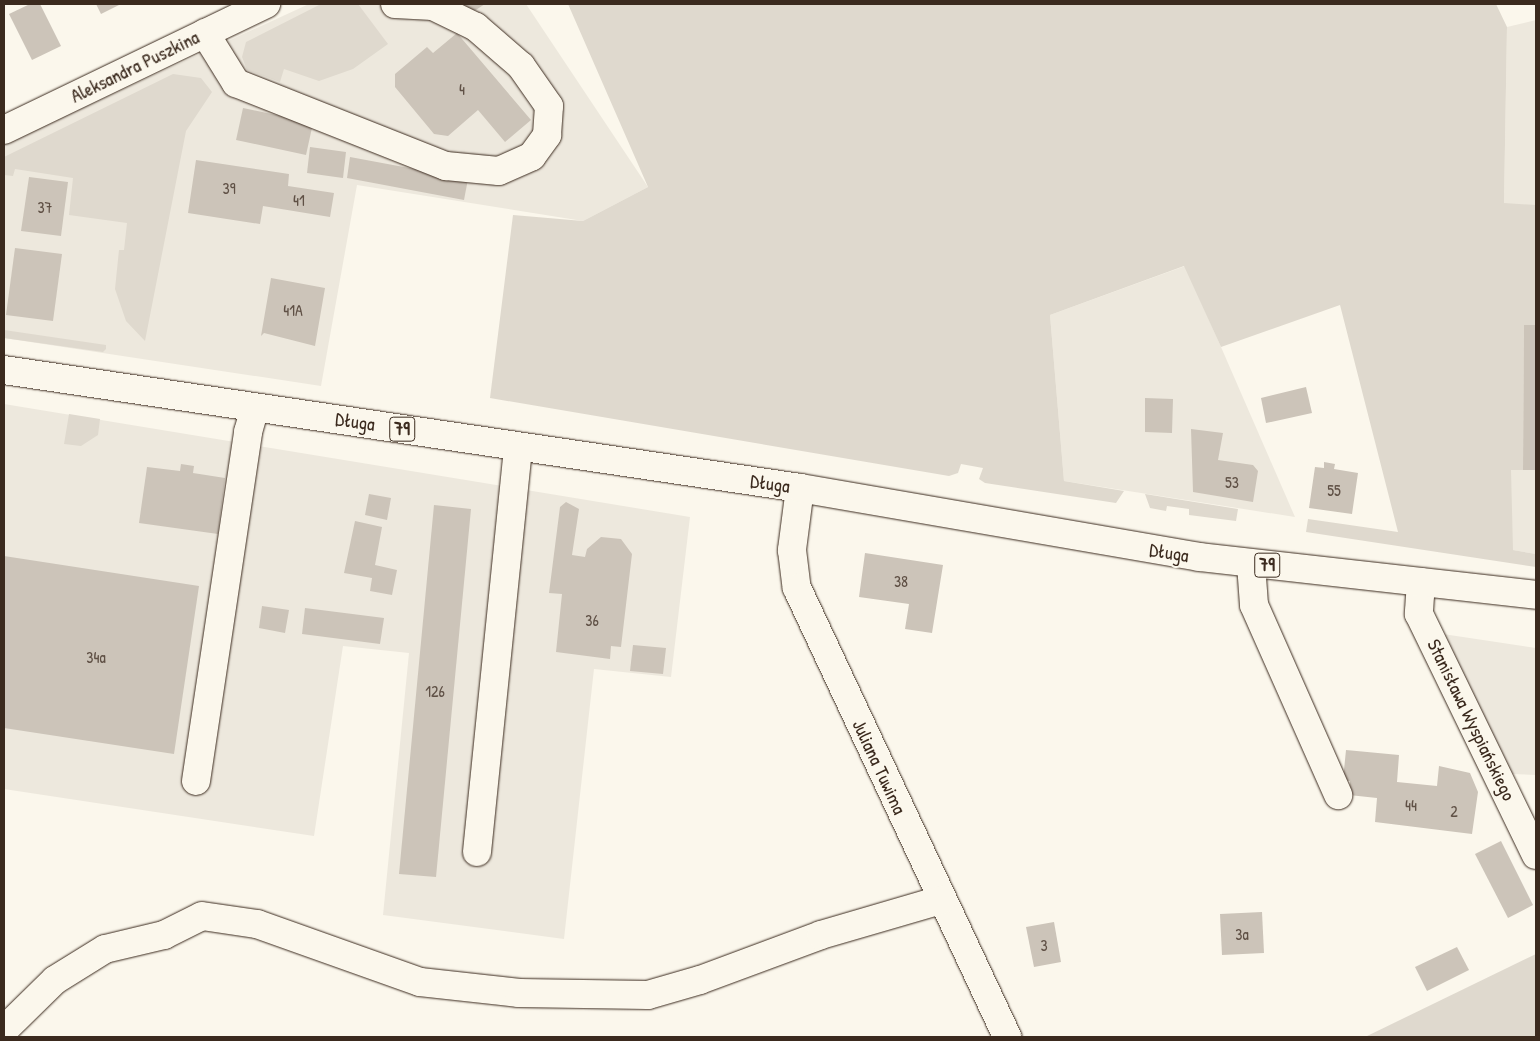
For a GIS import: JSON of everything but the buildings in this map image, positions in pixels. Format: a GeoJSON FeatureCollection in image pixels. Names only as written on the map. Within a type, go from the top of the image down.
{"type":"FeatureCollection","features":[{"type":"Feature","properties":{"kind":"main road","name":"Aleksandra Puszkina"},"geometry":{"type":"LineString","coordinates":[[4,130],[266,4]]}},
{"type":"Feature","properties":{"kind":"main road"},"geometry":{"type":"LineString","coordinates":[[205,33],[236,83],[446,166],[499,171],[532,156],[547,135],[549,106],[521,66],[476,27],[450,14],[433,6],[395,4]]}},
{"type":"Feature","properties":{"kind":"main road","name":"Długa"},"geometry":{"type":"LineString","coordinates":[[4,370],[800,488],[1117,544],[1251,564],[1536,595]]}},
{"type":"Feature","properties":{"kind":"main road"},"geometry":{"type":"LineString","coordinates":[[196,781],[248,432],[255,408]]}},
{"type":"Feature","properties":{"kind":"main road"},"geometry":{"type":"LineString","coordinates":[[477,852],[518,447]]}},
{"type":"Feature","properties":{"kind":"main road","name":"Juliana Tuwima"},"geometry":{"type":"LineString","coordinates":[[800,488],[792,550],[797,588],[941,900],[1007,1037]]}},
{"type":"Feature","properties":{"kind":"main road"},"geometry":{"type":"LineString","coordinates":[[1251,564],[1254,605],[1338,795]]}},
{"type":"Feature","properties":{"kind":"main road","name":"Stanisława Wyspiańskiego"},"geometry":{"type":"LineString","coordinates":[[1421,582],[1419,614],[1536,855]]}},
{"type":"Feature","properties":{"kind":"main road"},"geometry":{"type":"LineString","coordinates":[[4,1030],[55,980],[105,949],[164,935],[202,916],[257,924],[420,982],[519,993],[648,995],[700,980],[821,935],[941,900]]}},
{"type":"Feature","properties":{"kind":"shaded area"},"geometry":{"type":"Polygon","coordinates":[[[309,4],[526,4],[648,187],[583,221],[357,185],[321,386],[4,338],[4,144],[309,4]]]}},
{"type":"Feature","properties":{"kind":"shaded area"},"geometry":{"type":"Polygon","coordinates":[[[321,4],[358,4],[388,44],[353,69],[319,81],[284,69],[280,82],[247,70],[242,57],[246,42],[321,4]]]}},
{"type":"Feature","properties":{"kind":"shaded area"},"geometry":{"type":"Polygon","coordinates":[[[568,4],[1496,4],[1507,27],[1504,203],[1536,205],[1536,325],[1524,325],[1523,470],[1511,470],[1513,550],[1536,554],[1536,567],[1306,532],[1308,519],[1398,532],[1340,305],[1221,347],[1184,266],[1050,315],[1064,481],[1124,491],[1116,503],[985,483],[979,479],[983,468],[961,464],[958,473],[949,476],[490,398],[513,215],[583,221],[648,187],[568,4]]]}},
{"type":"Feature","properties":{"kind":"shaded area"},"geometry":{"type":"Polygon","coordinates":[[[1536,20],[1536,554],[1507,549],[1504,203],[1507,27],[1536,20]]]}},
{"type":"Feature","properties":{"kind":"shaded area"},"geometry":{"type":"Polygon","coordinates":[[[173,74],[201,78],[212,92],[186,131],[145,341],[126,321],[115,289],[119,250],[124,250],[127,223],[69,215],[73,178],[15,169],[13,176],[4,175],[4,157],[173,74]]]}},
{"type":"Feature","properties":{"kind":"shaded area"},"geometry":{"type":"Polygon","coordinates":[[[1185,266],[1295,517],[1064,481],[1050,315],[1185,266]]]}},
{"type":"Feature","properties":{"kind":"shaded area"},"geometry":{"type":"Polygon","coordinates":[[[4,330],[106,345],[106,349],[103,352],[4,338],[4,330]]]}},
{"type":"Feature","properties":{"kind":"shaded area"},"geometry":{"type":"Polygon","coordinates":[[[4,404],[690,517],[671,677],[594,669],[564,939],[383,915],[409,653],[343,646],[314,836],[4,789],[4,404]]]}},
{"type":"Feature","properties":{"kind":"shaded area"},"geometry":{"type":"Polygon","coordinates":[[[69,414],[100,419],[98,435],[81,446],[64,444],[69,414]]]}},
{"type":"Feature","properties":{"kind":"shaded area"},"geometry":{"type":"Polygon","coordinates":[[[1145,494],[1238,509],[1236,521],[1189,515],[1189,509],[1167,506],[1166,511],[1150,508],[1145,494]]]}},
{"type":"Feature","properties":{"kind":"shaded area"},"geometry":{"type":"Polygon","coordinates":[[[1443,634],[1536,648],[1536,775],[1512,774],[1443,634]]]}},
{"type":"Feature","properties":{"kind":"shaded area"},"geometry":{"type":"Polygon","coordinates":[[[1536,954],[1536,1037],[1365,1037],[1536,954]]]}}]}
